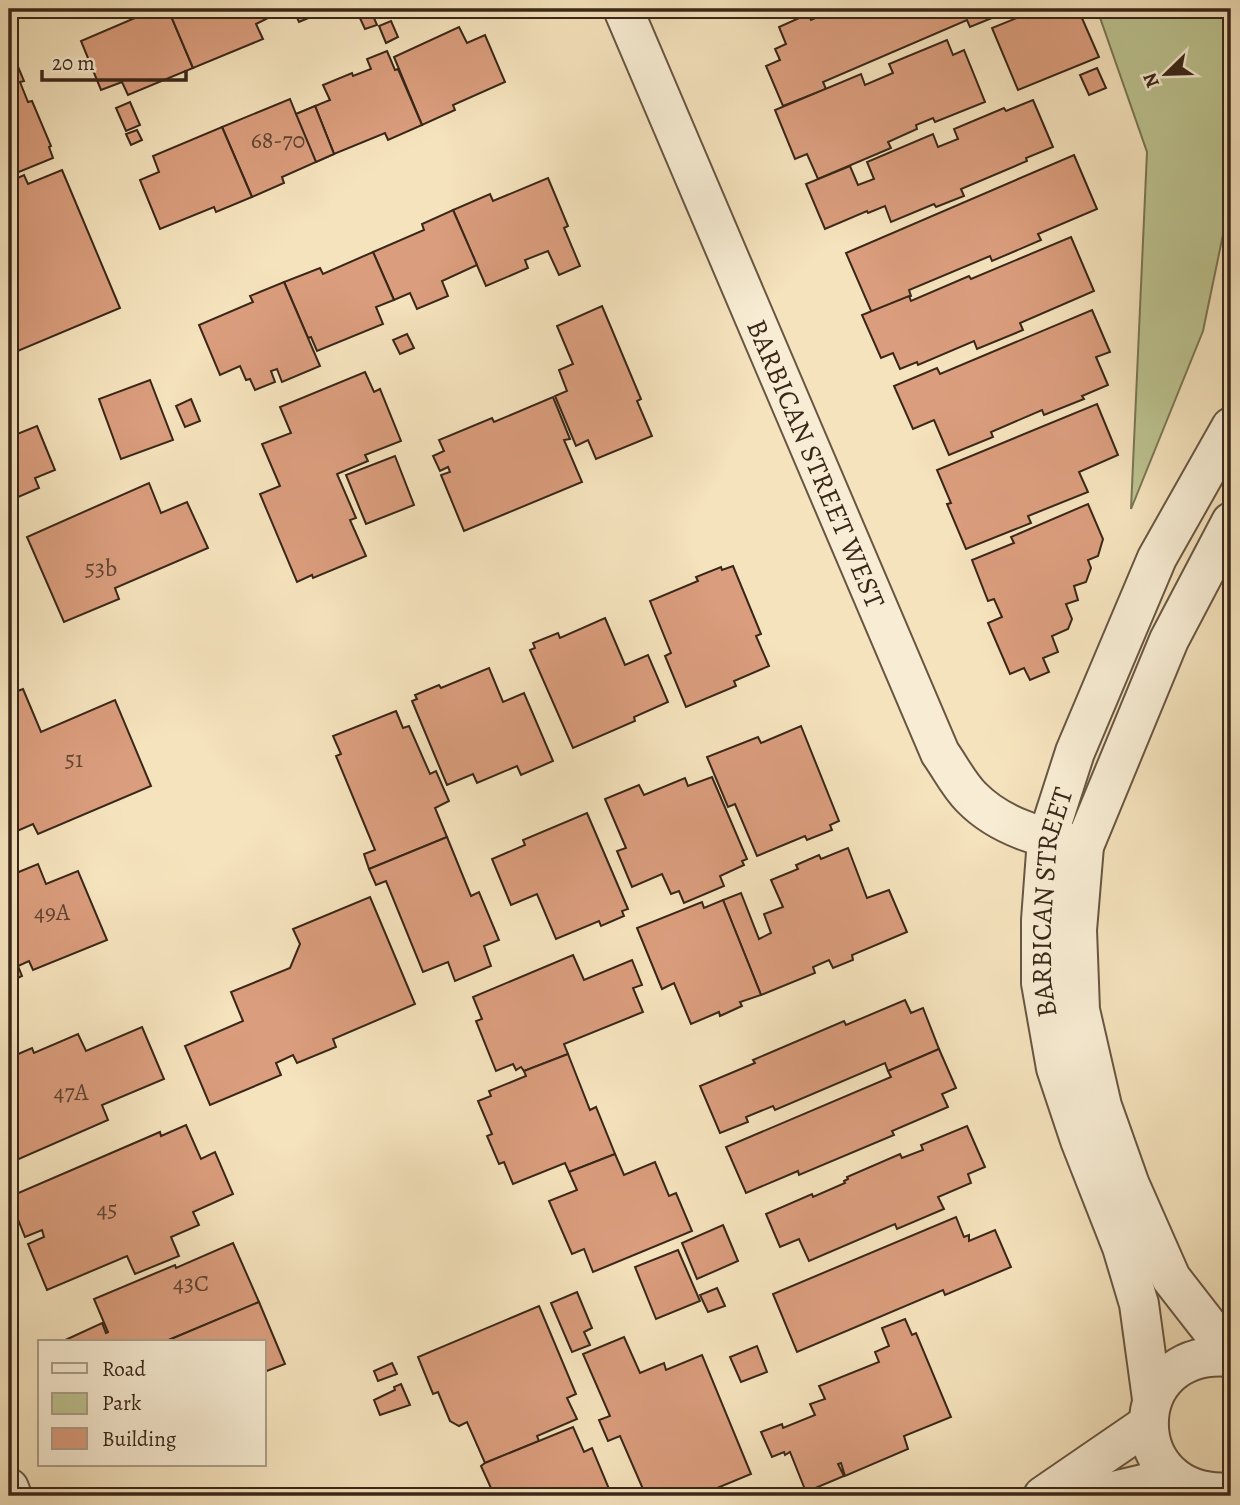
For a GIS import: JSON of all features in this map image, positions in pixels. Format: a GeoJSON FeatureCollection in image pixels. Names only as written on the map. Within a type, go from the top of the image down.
{"type":"FeatureCollection","features":[{"type":"Feature","properties":{"kind":"street","name":"BARBICAN STREET WEST"},"geometry":{"type":"LineString","coordinates":[[623,9],[940,753],[970,795],[993,817],[1047,839],[1084,846]]}},
{"type":"Feature","properties":{"kind":"street","name":"BARBICAN STREET"},"geometry":{"type":"LineString","coordinates":[[1150,1411],[1139,1304],[1122,1247],[1080,1140],[1054,1056],[1041,983],[1041,920],[1047,839],[1074,752],[1157,558],[1231,427]]}},
{"type":"Feature","properties":{"kind":"street","name":"BARBICAN STREET"},"geometry":{"type":"LineString","coordinates":[[1231,522],[1169,640],[1084,846],[1077,930],[1080,1010],[1102,1107],[1130,1185],[1171,1278],[1231,1356]]}},
{"type":"Feature","properties":{"kind":"street"},"geometry":{"type":"LineString","coordinates":[[1219,1494],[1190,1489],[1172,1477],[1159,1462],[1151,1444],[1150,1411],[1162,1381],[1176,1368],[1194,1359],[1213,1355],[1231,1356]]}},
{"type":"Feature","properties":{"kind":"street"},"geometry":{"type":"LineString","coordinates":[[1043,1496],[1150,1411]]}},
{"type":"Feature","properties":{"kind":"street"},"geometry":{"type":"LineString","coordinates":[[1093,1496],[1172,1477]]}},
{"type":"Feature","properties":{"kind":"street"},"geometry":{"type":"LineString","coordinates":[[9,1488],[12,1496]]}},
{"type":"Feature","properties":{"kind":"green space"},"geometry":{"type":"Polygon","coordinates":[[[1097,9],[1231,9],[1231,196],[1203,331],[1131,509],[1147,152],[1097,9]]]}},
{"type":"Feature","properties":{"kind":"building"},"geometry":{"type":"Polygon","coordinates":[[[141,9],[168,9],[193,68],[128,95],[122,82],[101,90],[81,41],[135,18],[132,12],[141,9]]]}},
{"type":"Feature","properties":{"kind":"building"},"geometry":{"type":"Polygon","coordinates":[[[168,9],[272,9],[274,15],[256,24],[263,39],[193,68],[168,9]]]}},
{"type":"Feature","properties":{"kind":"building"},"geometry":{"type":"Polygon","coordinates":[[[293,9],[330,9],[299,22],[293,9]]]}},
{"type":"Feature","properties":{"kind":"building"},"geometry":{"type":"Polygon","coordinates":[[[836,9],[1014,9],[970,27],[967,20],[823,82],[826,89],[783,106],[766,66],[780,60],[775,49],[786,44],[779,27],[808,14],[811,20],[836,9]]]}},
{"type":"Feature","properties":{"kind":"building"},"geometry":{"type":"Polygon","coordinates":[[[1039,9],[1078,9],[1099,57],[1018,90],[992,28],[1039,9]]]}},
{"type":"Feature","properties":{"kind":"building"},"geometry":{"type":"Polygon","coordinates":[[[371,11],[377,25],[365,29],[359,16],[371,11]]]}},
{"type":"Feature","properties":{"kind":"building"},"geometry":{"type":"Polygon","coordinates":[[[391,21],[398,37],[386,43],[379,26],[391,21]]]}},
{"type":"Feature","properties":{"kind":"building"},"geometry":{"type":"Polygon","coordinates":[[[459,27],[467,43],[485,35],[505,82],[453,105],[455,110],[422,125],[394,57],[459,27]]]}},
{"type":"Feature","properties":{"kind":"building"},"geometry":{"type":"Polygon","coordinates":[[[947,40],[953,55],[964,50],[985,102],[935,122],[933,118],[916,125],[917,129],[888,142],[891,148],[818,179],[807,154],[795,159],[775,110],[861,74],[865,85],[893,73],[889,64],[947,40]]]}},
{"type":"Feature","properties":{"kind":"building"},"geometry":{"type":"Polygon","coordinates":[[[9,45],[24,81],[20,82],[28,102],[32,101],[51,146],[49,147],[53,158],[9,176],[9,45]]]}},
{"type":"Feature","properties":{"kind":"building"},"geometry":{"type":"Polygon","coordinates":[[[387,51],[395,70],[398,69],[422,125],[388,140],[385,133],[334,154],[315,106],[330,100],[323,85],[352,73],[353,76],[371,69],[367,59],[387,51]]]}},
{"type":"Feature","properties":{"kind":"building"},"geometry":{"type":"Polygon","coordinates":[[[1097,68],[1106,88],[1089,95],[1080,75],[1097,68]]]}},
{"type":"Feature","properties":{"kind":"building"},"geometry":{"type":"Polygon","coordinates":[[[290,99],[296,114],[315,106],[334,154],[282,177],[284,183],[252,197],[222,127],[290,99]]]}},
{"type":"Feature","properties":{"kind":"building"},"geometry":{"type":"Polygon","coordinates":[[[1033,100],[1053,147],[961,189],[964,196],[936,207],[934,204],[891,222],[885,206],[825,229],[806,184],[850,166],[858,185],[874,179],[867,162],[933,134],[938,147],[958,139],[954,129],[1004,108],[1006,111],[1033,100]]]}},
{"type":"Feature","properties":{"kind":"building"},"geometry":{"type":"Polygon","coordinates":[[[130,102],[140,125],[126,131],[116,108],[130,102]]]}},
{"type":"Feature","properties":{"kind":"building"},"geometry":{"type":"Polygon","coordinates":[[[315,106],[334,154],[316,162],[296,114],[315,106]]]}},
{"type":"Feature","properties":{"kind":"building"},"geometry":{"type":"Polygon","coordinates":[[[222,127],[252,197],[216,212],[214,207],[160,229],[140,180],[159,172],[153,156],[222,127]]]}},
{"type":"Feature","properties":{"kind":"building"},"geometry":{"type":"Polygon","coordinates":[[[137,130],[142,140],[131,145],[126,134],[137,130]]]}},
{"type":"Feature","properties":{"kind":"building"},"geometry":{"type":"Polygon","coordinates":[[[1074,155],[1097,209],[1038,234],[1041,240],[992,261],[990,256],[909,290],[911,296],[872,313],[846,253],[1074,155]]]}},
{"type":"Feature","properties":{"kind":"building"},"geometry":{"type":"Polygon","coordinates":[[[62,170],[120,308],[13,353],[9,342],[9,182],[24,175],[28,184],[62,170]]]}},
{"type":"Feature","properties":{"kind":"building"},"geometry":{"type":"Polygon","coordinates":[[[548,178],[568,226],[564,228],[580,266],[559,275],[548,251],[525,260],[528,268],[486,286],[453,210],[490,194],[493,201],[548,178]]]}},
{"type":"Feature","properties":{"kind":"building"},"geometry":{"type":"Polygon","coordinates":[[[453,210],[477,265],[442,281],[448,296],[417,309],[410,293],[394,300],[373,252],[424,230],[422,224],[453,210]]]}},
{"type":"Feature","properties":{"kind":"building"},"geometry":{"type":"Polygon","coordinates":[[[1071,237],[1094,291],[1020,323],[1023,330],[977,349],[974,341],[918,365],[917,362],[900,369],[893,353],[881,358],[862,315],[909,296],[911,301],[969,276],[971,279],[1071,237]]]}},
{"type":"Feature","properties":{"kind":"building"},"geometry":{"type":"Polygon","coordinates":[[[373,252],[394,300],[376,307],[383,324],[317,351],[311,337],[308,338],[284,282],[320,268],[323,274],[373,252]]]}},
{"type":"Feature","properties":{"kind":"building"},"geometry":{"type":"Polygon","coordinates":[[[284,282],[320,366],[282,382],[277,369],[271,371],[275,382],[255,390],[250,379],[246,380],[240,366],[220,375],[199,325],[253,302],[250,296],[284,282]]]}},
{"type":"Feature","properties":{"kind":"building"},"geometry":{"type":"Polygon","coordinates":[[[602,306],[641,399],[637,401],[652,436],[596,459],[588,440],[576,446],[555,396],[567,391],[559,370],[573,364],[557,326],[602,306]]]}},
{"type":"Feature","properties":{"kind":"building"},"geometry":{"type":"Polygon","coordinates":[[[1092,310],[1110,352],[1096,357],[1108,385],[1082,396],[1084,399],[1044,415],[1042,410],[991,432],[993,437],[949,455],[934,420],[913,429],[894,386],[937,368],[940,374],[1092,310]]]}},
{"type":"Feature","properties":{"kind":"building"},"geometry":{"type":"Polygon","coordinates":[[[407,334],[414,348],[400,354],[393,340],[407,334]]]}},
{"type":"Feature","properties":{"kind":"building"},"geometry":{"type":"Polygon","coordinates":[[[365,372],[374,392],[380,389],[401,441],[365,455],[368,461],[337,474],[356,518],[350,520],[366,556],[297,582],[260,494],[280,486],[262,444],[291,433],[280,407],[365,372]]]}},
{"type":"Feature","properties":{"kind":"building"},"geometry":{"type":"Polygon","coordinates":[[[150,380],[173,440],[121,459],[99,399],[150,380]]]}},
{"type":"Feature","properties":{"kind":"building"},"geometry":{"type":"Polygon","coordinates":[[[553,397],[570,439],[564,440],[582,482],[464,531],[441,475],[450,472],[448,467],[440,471],[433,456],[444,451],[439,440],[492,418],[494,422],[553,397]]]}},
{"type":"Feature","properties":{"kind":"building"},"geometry":{"type":"Polygon","coordinates":[[[191,399],[200,421],[185,427],[176,406],[191,399]]]}},
{"type":"Feature","properties":{"kind":"building"},"geometry":{"type":"Polygon","coordinates":[[[1097,404],[1118,455],[1079,472],[1088,492],[1028,516],[1031,523],[966,549],[947,504],[951,503],[937,470],[1097,404]]]}},
{"type":"Feature","properties":{"kind":"building"},"geometry":{"type":"Polygon","coordinates":[[[37,426],[55,470],[35,478],[39,488],[9,501],[9,435],[37,426]]]}},
{"type":"Feature","properties":{"kind":"building"},"geometry":{"type":"Polygon","coordinates":[[[395,456],[414,505],[366,524],[346,475],[395,456]]]}},
{"type":"Feature","properties":{"kind":"building"},"geometry":{"type":"Polygon","coordinates":[[[149,483],[161,513],[187,502],[208,548],[115,588],[119,599],[64,622],[27,537],[149,483]]]}},
{"type":"Feature","properties":{"kind":"building"},"geometry":{"type":"Polygon","coordinates":[[[1088,504],[1103,539],[1098,556],[1088,560],[1091,568],[1086,582],[1074,586],[1078,600],[1066,604],[1072,619],[1068,629],[1052,636],[1058,652],[1043,658],[1049,672],[1030,680],[1024,668],[1010,674],[988,623],[1002,617],[994,599],[988,601],[972,560],[1014,543],[1011,537],[1088,504]]]}},
{"type":"Feature","properties":{"kind":"building"},"geometry":{"type":"Polygon","coordinates":[[[733,566],[761,634],[756,636],[769,666],[734,681],[736,686],[686,707],[665,656],[671,653],[650,601],[698,581],[696,577],[721,567],[722,570],[733,566]]]}},
{"type":"Feature","properties":{"kind":"building"},"geometry":{"type":"Polygon","coordinates":[[[605,618],[625,665],[648,655],[668,702],[634,717],[635,721],[573,748],[530,650],[535,648],[533,643],[558,633],[560,638],[605,618]]]}},
{"type":"Feature","properties":{"kind":"building"},"geometry":{"type":"Polygon","coordinates":[[[489,668],[503,702],[524,693],[553,761],[521,775],[517,766],[477,783],[473,774],[447,785],[412,701],[417,699],[415,695],[439,685],[441,688],[489,668]]]}},
{"type":"Feature","properties":{"kind":"building"},"geometry":{"type":"Polygon","coordinates":[[[23,689],[41,732],[115,700],[151,786],[38,834],[33,824],[10,834],[9,837],[9,694],[23,689]]]}},
{"type":"Feature","properties":{"kind":"building"},"geometry":{"type":"Polygon","coordinates":[[[396,711],[403,728],[409,726],[430,774],[436,771],[449,801],[435,808],[447,837],[369,869],[364,854],[375,850],[336,756],[341,754],[333,736],[396,711]]]}},
{"type":"Feature","properties":{"kind":"building"},"geometry":{"type":"Polygon","coordinates":[[[801,726],[839,821],[830,825],[832,830],[807,840],[805,836],[757,856],[735,804],[728,807],[707,757],[758,737],[761,743],[801,726]]]}},
{"type":"Feature","properties":{"kind":"building"},"geometry":{"type":"Polygon","coordinates":[[[712,777],[747,859],[742,861],[744,865],[720,876],[724,886],[684,903],[679,891],[671,894],[662,874],[632,887],[617,851],[626,848],[605,799],[639,785],[644,795],[685,778],[688,786],[712,777]]]}},
{"type":"Feature","properties":{"kind":"building"},"geometry":{"type":"Polygon","coordinates":[[[587,813],[628,909],[622,911],[624,916],[601,926],[599,921],[556,939],[537,894],[511,905],[492,859],[525,845],[523,840],[587,813]]]}},
{"type":"Feature","properties":{"kind":"building"},"geometry":{"type":"Polygon","coordinates":[[[447,837],[471,896],[479,892],[499,940],[484,946],[491,966],[455,981],[448,962],[423,972],[386,881],[376,885],[369,869],[447,837]]]}},
{"type":"Feature","properties":{"kind":"building"},"geometry":{"type":"Polygon","coordinates":[[[848,848],[867,898],[889,890],[907,932],[852,955],[853,960],[833,968],[829,960],[813,967],[815,973],[761,995],[723,900],[741,893],[759,939],[771,933],[764,914],[783,907],[771,880],[798,869],[796,865],[819,855],[821,859],[848,848]]]}},
{"type":"Feature","properties":{"kind":"building"},"geometry":{"type":"Polygon","coordinates":[[[38,864],[46,884],[78,871],[107,940],[33,970],[29,961],[18,966],[22,976],[9,982],[9,876],[38,864]]]}},
{"type":"Feature","properties":{"kind":"building"},"geometry":{"type":"Polygon","coordinates":[[[370,897],[415,1004],[333,1039],[336,1047],[297,1063],[293,1055],[276,1063],[281,1075],[210,1105],[185,1046],[243,1021],[231,992],[290,968],[300,944],[293,929],[370,897]]]}},
{"type":"Feature","properties":{"kind":"building"},"geometry":{"type":"Polygon","coordinates":[[[723,900],[761,995],[740,1002],[742,1006],[720,1016],[719,1012],[691,1024],[674,983],[662,989],[637,928],[702,902],[704,908],[723,900]]]}},
{"type":"Feature","properties":{"kind":"building"},"geometry":{"type":"Polygon","coordinates":[[[573,955],[584,980],[632,960],[642,985],[633,988],[643,1012],[564,1044],[568,1054],[524,1071],[521,1067],[516,1070],[513,1064],[496,1071],[476,1021],[482,1019],[473,997],[573,955]]]}},
{"type":"Feature","properties":{"kind":"building"},"geometry":{"type":"Polygon","coordinates":[[[905,1000],[911,1013],[923,1008],[939,1049],[888,1071],[885,1063],[775,1110],[773,1106],[746,1117],[748,1122],[720,1133],[700,1086],[844,1021],[846,1025],[905,1000]]]}},
{"type":"Feature","properties":{"kind":"building"},"geometry":{"type":"Polygon","coordinates":[[[142,1027],[164,1079],[102,1105],[108,1120],[12,1162],[9,1156],[9,1058],[32,1048],[34,1053],[78,1034],[86,1051],[142,1027]]]}},
{"type":"Feature","properties":{"kind":"building"},"geometry":{"type":"Polygon","coordinates":[[[939,1049],[956,1088],[942,1094],[948,1107],[892,1131],[894,1135],[799,1175],[798,1171],[746,1193],[726,1147],[891,1077],[888,1071],[939,1049]]]}},
{"type":"Feature","properties":{"kind":"building"},"geometry":{"type":"Polygon","coordinates":[[[568,1054],[590,1110],[596,1107],[615,1154],[569,1172],[565,1163],[513,1184],[504,1162],[499,1164],[487,1136],[492,1134],[478,1101],[491,1096],[489,1091],[526,1076],[524,1071],[568,1054]]]}},
{"type":"Feature","properties":{"kind":"building"},"geometry":{"type":"Polygon","coordinates":[[[186,1125],[201,1159],[215,1152],[233,1194],[193,1212],[199,1225],[171,1237],[179,1256],[135,1274],[127,1256],[47,1290],[28,1244],[44,1237],[42,1230],[25,1237],[9,1197],[160,1132],[161,1136],[186,1125]]]}},
{"type":"Feature","properties":{"kind":"building"},"geometry":{"type":"Polygon","coordinates":[[[967,1126],[985,1167],[968,1174],[971,1183],[938,1197],[944,1209],[897,1229],[895,1224],[809,1261],[799,1239],[780,1247],[766,1214],[845,1183],[847,1177],[900,1154],[902,1158],[923,1150],[921,1145],[967,1126]]]}},
{"type":"Feature","properties":{"kind":"building"},"geometry":{"type":"Polygon","coordinates":[[[615,1154],[624,1175],[655,1162],[669,1196],[676,1193],[692,1231],[593,1272],[584,1249],[572,1254],[549,1201],[577,1190],[569,1172],[615,1154]]]}},
{"type":"Feature","properties":{"kind":"building"},"geometry":{"type":"Polygon","coordinates":[[[956,1217],[964,1237],[969,1235],[969,1241],[995,1230],[1011,1267],[945,1295],[943,1290],[797,1352],[773,1294],[956,1217]]]}},
{"type":"Feature","properties":{"kind":"building"},"geometry":{"type":"Polygon","coordinates":[[[723,1225],[738,1261],[697,1279],[682,1243],[723,1225]]]}},
{"type":"Feature","properties":{"kind":"building"},"geometry":{"type":"Polygon","coordinates":[[[233,1243],[259,1302],[169,1340],[65,1340],[102,1323],[106,1333],[108,1332],[94,1299],[175,1265],[176,1268],[233,1243]]]}},
{"type":"Feature","properties":{"kind":"building"},"geometry":{"type":"Polygon","coordinates":[[[678,1250],[700,1301],[656,1319],[635,1267],[678,1250]]]}},
{"type":"Feature","properties":{"kind":"building"},"geometry":{"type":"Polygon","coordinates":[[[717,1288],[725,1306],[708,1312],[700,1295],[717,1288]]]}},
{"type":"Feature","properties":{"kind":"building"},"geometry":{"type":"Polygon","coordinates":[[[577,1292],[592,1328],[584,1332],[590,1345],[572,1352],[551,1303],[577,1292]]]}},
{"type":"Feature","properties":{"kind":"building"},"geometry":{"type":"Polygon","coordinates":[[[259,1302],[285,1364],[266,1371],[266,1340],[169,1340],[259,1302]]]}},
{"type":"Feature","properties":{"kind":"building"},"geometry":{"type":"Polygon","coordinates":[[[539,1306],[576,1394],[567,1398],[577,1419],[537,1436],[539,1441],[485,1463],[467,1422],[459,1426],[450,1421],[438,1392],[433,1394],[418,1357],[539,1306]]]}},
{"type":"Feature","properties":{"kind":"building"},"geometry":{"type":"Polygon","coordinates":[[[905,1319],[912,1335],[916,1333],[951,1417],[904,1436],[908,1449],[845,1476],[841,1463],[838,1464],[844,1476],[806,1492],[790,1452],[772,1457],[761,1432],[782,1424],[783,1428],[815,1415],[810,1404],[825,1399],[819,1386],[879,1362],[875,1352],[889,1346],[882,1328],[905,1319]]]}},
{"type":"Feature","properties":{"kind":"building"},"geometry":{"type":"Polygon","coordinates":[[[624,1337],[640,1373],[664,1363],[666,1370],[702,1355],[751,1474],[698,1496],[646,1496],[620,1436],[608,1441],[599,1420],[610,1416],[583,1354],[624,1337]]]}},
{"type":"Feature","properties":{"kind":"building"},"geometry":{"type":"Polygon","coordinates":[[[757,1346],[767,1372],[741,1382],[730,1357],[757,1346]]]}},
{"type":"Feature","properties":{"kind":"building"},"geometry":{"type":"Polygon","coordinates":[[[392,1363],[397,1374],[378,1381],[374,1371],[392,1363]]]}},
{"type":"Feature","properties":{"kind":"building"},"geometry":{"type":"Polygon","coordinates":[[[401,1384],[410,1405],[380,1415],[374,1400],[395,1390],[394,1387],[401,1384]]]}},
{"type":"Feature","properties":{"kind":"building"},"geometry":{"type":"Polygon","coordinates":[[[573,1427],[584,1452],[592,1448],[612,1496],[485,1496],[483,1491],[491,1488],[481,1466],[573,1427]]]}}]}
